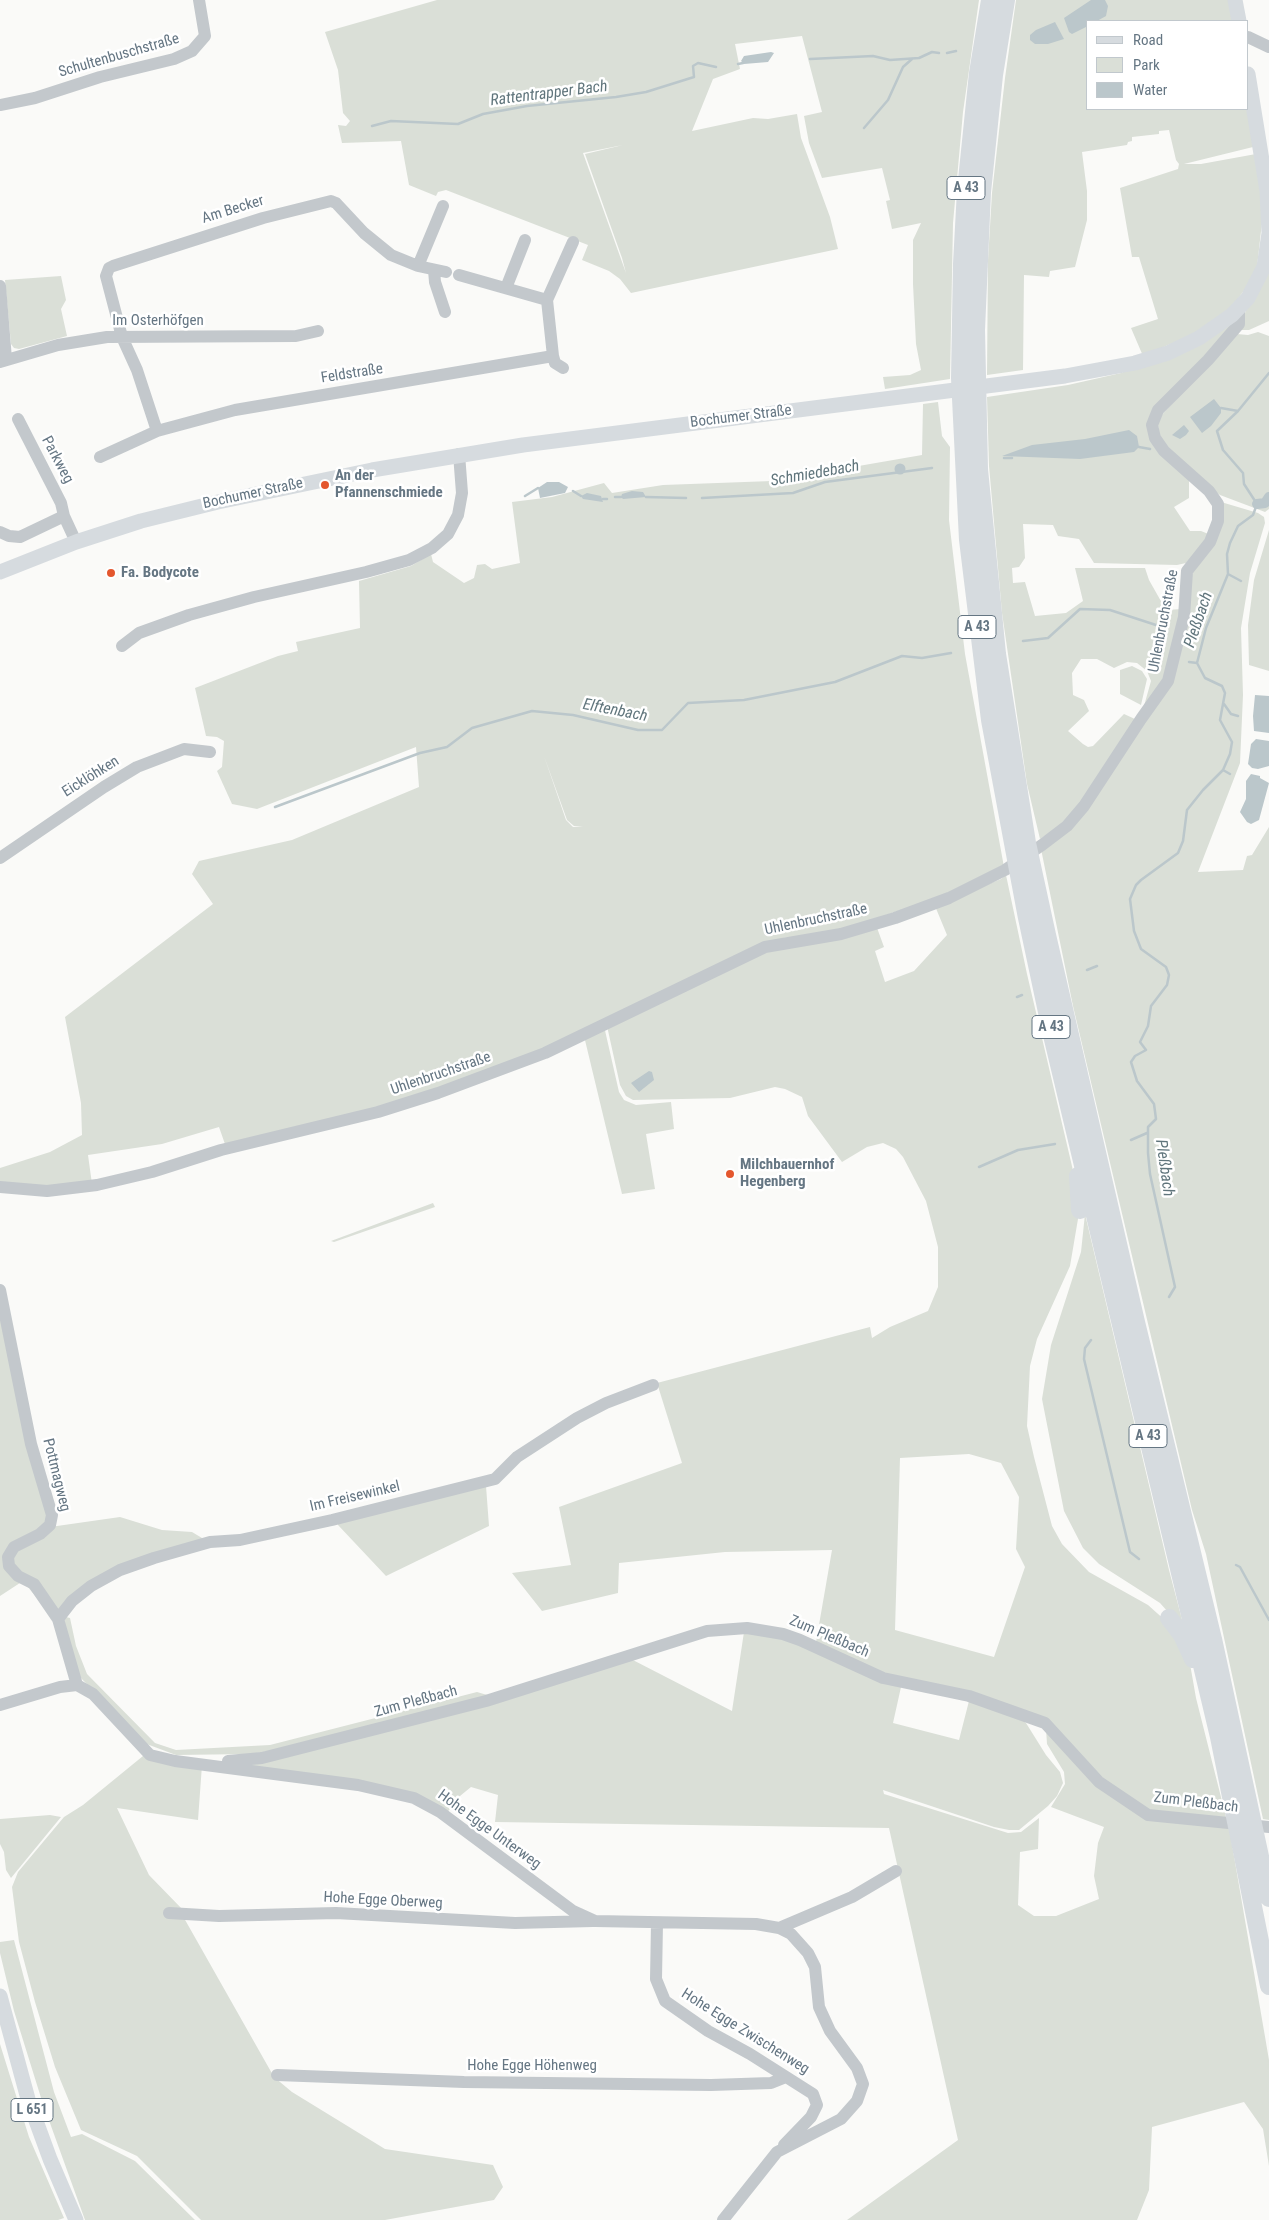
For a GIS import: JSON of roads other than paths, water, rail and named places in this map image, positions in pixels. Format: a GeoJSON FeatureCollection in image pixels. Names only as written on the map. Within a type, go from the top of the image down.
{"type":"FeatureCollection","features":[{"type":"Feature","properties":{"kind":"highway","name":"A 43"},"geometry":{"type":"LineString","coordinates":[[990,0],[977,83],[966,190],[961,273],[960,378],[964,490],[973,590],[990,720],[1021,846]]}},
{"type":"Feature","properties":{"kind":"highway","name":"A 43"},"geometry":{"type":"LineString","coordinates":[[1006,0],[994,75],[982,192],[978,260],[976,398],[988,582],[1021,846],[1076,1135],[1219,1737],[1269,1986]]}},
{"type":"Feature","properties":{"kind":"highway","name":"A 43"},"geometry":{"type":"LineString","coordinates":[[1025,870],[1213,1639],[1269,1898]]}},
{"type":"Feature","properties":{"kind":"highway"},"geometry":{"type":"LineString","coordinates":[[1076,1135],[1080,1210]]}},
{"type":"Feature","properties":{"kind":"highway"},"geometry":{"type":"LineString","coordinates":[[1169,1618],[1182,1634],[1190,1651],[1219,1737]]}},
{"type":"Feature","properties":{"kind":"main road"},"geometry":{"type":"LineString","coordinates":[[1235,0],[1239,20]]}},
{"type":"Feature","properties":{"kind":"main road","name":"Bochumer Straße"},"geometry":{"type":"LineString","coordinates":[[0,572],[76,542],[142,521],[218,502],[459,454],[1065,376],[1135,363],[1168,353],[1199,338],[1239,308],[1260,277],[1266,257],[1269,233],[1267,191],[1249,80]]}},
{"type":"Feature","properties":{"kind":"main road","name":"L 651"},"geometry":{"type":"LineString","coordinates":[[0,1996],[28,2098],[50,2159],[76,2220]]}},
{"type":"Feature","properties":{"kind":"street","name":"Schultenbuschstraße"},"geometry":{"type":"LineString","coordinates":[[0,106],[166,61],[192,51],[204,36],[199,0]]}},
{"type":"Feature","properties":{"kind":"street"},"geometry":{"type":"LineString","coordinates":[[1249,37],[1269,47]]}},
{"type":"Feature","properties":{"kind":"street","name":"Am Becker"},"geometry":{"type":"LineString","coordinates":[[122,337],[106,276],[109,268],[240,225],[324,201],[336,203],[380,248],[396,258],[418,266],[446,272]]}},
{"type":"Feature","properties":{"kind":"street"},"geometry":{"type":"LineString","coordinates":[[418,266],[443,206]]}},
{"type":"Feature","properties":{"kind":"street"},"geometry":{"type":"LineString","coordinates":[[506,288],[525,240]]}},
{"type":"Feature","properties":{"kind":"street"},"geometry":{"type":"LineString","coordinates":[[563,368],[555,363],[547,300],[573,242]]}},
{"type":"Feature","properties":{"kind":"street"},"geometry":{"type":"LineString","coordinates":[[445,312],[435,282],[446,272],[547,300]]}},
{"type":"Feature","properties":{"kind":"street"},"geometry":{"type":"LineString","coordinates":[[0,286],[3,361]]}},
{"type":"Feature","properties":{"kind":"street","name":"Uhlenbruchstraße"},"geometry":{"type":"LineString","coordinates":[[0,1187],[47,1191],[97,1185],[152,1172],[221,1150],[378,1112],[438,1093],[545,1053],[765,947],[841,934],[895,918],[949,898],[1005,870],[1042,845],[1067,826],[1084,806],[1168,681],[1184,617],[1187,571],[1212,537],[1218,521],[1218,504],[1209,491],[1164,451],[1155,438],[1154,418],[1239,324],[1239,308]]}},
{"type":"Feature","properties":{"kind":"street","name":"Im Osterhöfgen"},"geometry":{"type":"LineString","coordinates":[[3,361],[76,341],[107,337],[296,336],[318,331]]}},
{"type":"Feature","properties":{"kind":"street"},"geometry":{"type":"LineString","coordinates":[[122,337],[136,370],[156,431]]}},
{"type":"Feature","properties":{"kind":"street","name":"Feldstraße"},"geometry":{"type":"LineString","coordinates":[[100,457],[156,431],[235,410],[554,356]]}},
{"type":"Feature","properties":{"kind":"street","name":"Parkweg"},"geometry":{"type":"LineString","coordinates":[[18,418],[61,503],[64,516],[76,542]]}},
{"type":"Feature","properties":{"kind":"street"},"geometry":{"type":"LineString","coordinates":[[122,646],[139,633],[190,615],[261,595],[366,572],[409,560],[432,548],[448,534],[458,515],[462,493],[459,454]]}},
{"type":"Feature","properties":{"kind":"street"},"geometry":{"type":"LineString","coordinates":[[0,532],[9,536],[20,537],[64,516]]}},
{"type":"Feature","properties":{"kind":"street","name":"Eicklöhken"},"geometry":{"type":"LineString","coordinates":[[0,858],[104,787],[137,767],[184,749],[210,752]]}},
{"type":"Feature","properties":{"kind":"street","name":"Pottmagweg"},"geometry":{"type":"LineString","coordinates":[[0,1290],[31,1444],[52,1515],[50,1525],[40,1534],[14,1548],[8,1557],[9,1566],[18,1576],[34,1584],[58,1619],[77,1685]]}},
{"type":"Feature","properties":{"kind":"street","name":"Im Freisewinkel"},"geometry":{"type":"LineString","coordinates":[[58,1619],[72,1601],[91,1586],[120,1570],[154,1558],[210,1542],[240,1540],[332,1520],[495,1479],[517,1457],[577,1418],[606,1403],[653,1385]]}},
{"type":"Feature","properties":{"kind":"street","name":"Zum Pleßbach"},"geometry":{"type":"LineString","coordinates":[[200,1763],[246,1760],[280,1754],[486,1701],[707,1631],[747,1628],[783,1634],[800,1640],[883,1678],[969,1696],[1019,1712],[1045,1723],[1099,1782],[1148,1815],[1269,1827]]}},
{"type":"Feature","properties":{"kind":"street"},"geometry":{"type":"LineString","coordinates":[[0,1705],[60,1687],[77,1685]]}},
{"type":"Feature","properties":{"kind":"street","name":"Hohe Egge Unterweg"},"geometry":{"type":"LineString","coordinates":[[77,1685],[93,1694],[145,1751],[162,1759],[358,1785],[414,1798],[440,1812],[573,1911],[595,1921],[756,1924],[779,1928],[791,1934],[808,1953],[815,1967],[819,2007],[830,2031],[857,2068],[863,2084],[857,2101],[841,2119],[777,2152],[723,2220]]}},
{"type":"Feature","properties":{"kind":"street"},"geometry":{"type":"LineString","coordinates":[[779,1928],[852,1897],[896,1871]]}},
{"type":"Feature","properties":{"kind":"street","name":"Hohe Egge Oberweg"},"geometry":{"type":"LineString","coordinates":[[168,1913],[241,1916],[336,1913],[515,1923],[595,1921]]}},
{"type":"Feature","properties":{"kind":"street","name":"Hohe Egge Zwischenweg"},"geometry":{"type":"LineString","coordinates":[[657,1923],[656,1979],[665,2001],[700,2026],[750,2054],[813,2094],[817,2105],[811,2116],[777,2152]]}},
{"type":"Feature","properties":{"kind":"street","name":"Hohe Egge Höhenweg"},"geometry":{"type":"LineString","coordinates":[[277,2075],[464,2082],[711,2085],[770,2082],[786,2077]]}},
{"type":"Feature","properties":{"kind":"water"},"geometry":{"type":"Polygon","coordinates":[[[1091,0],[1105,0],[1108,6],[1106,16],[1099,20],[1086,20],[1086,27],[1072,34],[1069,32],[1064,18],[1091,0]]]}},
{"type":"Feature","properties":{"kind":"water"},"geometry":{"type":"Polygon","coordinates":[[[1055,22],[1064,39],[1048,44],[1035,44],[1030,40],[1030,35],[1036,30],[1055,22]]]}},
{"type":"Feature","properties":{"kind":"water"},"geometry":{"type":"Polygon","coordinates":[[[774,53],[768,62],[744,64],[741,61],[744,56],[774,53]]]}},
{"type":"Feature","properties":{"kind":"water"},"geometry":{"type":"Polygon","coordinates":[[[1214,399],[1221,408],[1221,413],[1211,426],[1202,433],[1190,417],[1214,399]]]}},
{"type":"Feature","properties":{"kind":"water"},"geometry":{"type":"Polygon","coordinates":[[[1184,425],[1189,431],[1186,435],[1180,439],[1172,435],[1184,425]]]}},
{"type":"Feature","properties":{"kind":"water"},"geometry":{"type":"Polygon","coordinates":[[[1129,430],[1137,436],[1139,447],[1134,452],[1080,459],[1002,456],[1032,445],[1085,439],[1129,430]]]}},
{"type":"Feature","properties":{"kind":"water"},"geometry":{"type":"Polygon","coordinates":[[[900,463],[906,469],[900,475],[894,469],[900,463]]]}},
{"type":"Feature","properties":{"kind":"water"},"geometry":{"type":"Polygon","coordinates":[[[547,482],[559,482],[568,487],[565,493],[540,498],[538,488],[547,482]]]}},
{"type":"Feature","properties":{"kind":"water"},"geometry":{"type":"Polygon","coordinates":[[[632,491],[643,492],[646,497],[623,499],[621,497],[622,494],[632,491]]]}},
{"type":"Feature","properties":{"kind":"water"},"geometry":{"type":"Polygon","coordinates":[[[587,493],[601,496],[603,502],[583,499],[581,496],[587,493]]]}},
{"type":"Feature","properties":{"kind":"water"},"geometry":{"type":"Polygon","coordinates":[[[1255,695],[1269,696],[1269,733],[1254,731],[1255,695]]]}},
{"type":"Feature","properties":{"kind":"water"},"geometry":{"type":"Polygon","coordinates":[[[1256,739],[1269,741],[1269,766],[1258,769],[1252,768],[1248,764],[1251,744],[1256,739]]]}},
{"type":"Feature","properties":{"kind":"water"},"geometry":{"type":"Polygon","coordinates":[[[1251,774],[1260,776],[1260,778],[1269,783],[1259,820],[1251,824],[1247,822],[1240,812],[1246,799],[1246,781],[1251,774]]]}},
{"type":"Feature","properties":{"kind":"water"},"geometry":{"type":"Polygon","coordinates":[[[649,1071],[652,1072],[654,1080],[639,1092],[631,1083],[649,1071]]]}},
{"type":"Feature","properties":{"kind":"waterway","name":"Rattentrapper Bach"},"geometry":{"type":"LineString","coordinates":[[947,53],[956,51]]}},
{"type":"Feature","properties":{"kind":"waterway","name":"Rattentrapper Bach"},"geometry":{"type":"LineString","coordinates":[[810,59],[873,56],[890,60],[919,58],[932,52],[939,53]]}},
{"type":"Feature","properties":{"kind":"waterway"},"geometry":{"type":"LineString","coordinates":[[864,128],[888,100],[903,67],[912,59]]}},
{"type":"Feature","properties":{"kind":"waterway","name":"Rattentrapper Bach"},"geometry":{"type":"LineString","coordinates":[[372,126],[391,121],[458,124],[483,114],[527,106],[646,92],[694,77],[693,66],[698,63],[716,67]]}},
{"type":"Feature","properties":{"kind":"waterway","name":"Rattentrapper Bach"},"geometry":{"type":"LineString","coordinates":[[738,64],[743,63]]}},
{"type":"Feature","properties":{"kind":"waterway","name":"Pleßbach"},"geometry":{"type":"LineString","coordinates":[[1169,1297],[1175,1287],[1150,1174],[1148,1153],[1148,1127],[1156,1119],[1154,1104],[1137,1081],[1131,1062],[1135,1056],[1146,1050],[1140,1042],[1148,1026],[1151,1006],[1167,985],[1169,975],[1166,967],[1141,949],[1134,931],[1130,899],[1136,885],[1141,880],[1178,853],[1183,841],[1187,810],[1223,770],[1230,754],[1232,742],[1220,720],[1225,693],[1222,686],[1205,678],[1197,663],[1206,628],[1228,574],[1227,554],[1230,543],[1238,526],[1253,515],[1257,504],[1244,484],[1243,473],[1223,450],[1217,431],[1238,411],[1269,373]]}},
{"type":"Feature","properties":{"kind":"waterway"},"geometry":{"type":"LineString","coordinates":[[1221,408],[1238,411]]}},
{"type":"Feature","properties":{"kind":"waterway"},"geometry":{"type":"LineString","coordinates":[[1139,447],[1150,449]]}},
{"type":"Feature","properties":{"kind":"waterway"},"geometry":{"type":"LineString","coordinates":[[1004,458],[1012,458]]}},
{"type":"Feature","properties":{"kind":"waterway","name":"Schmiedebach"},"geometry":{"type":"LineString","coordinates":[[702,498],[793,493],[825,482],[932,468]]}},
{"type":"Feature","properties":{"kind":"waterway","name":"Schmiedebach"},"geometry":{"type":"LineString","coordinates":[[525,496],[538,488]]}},
{"type":"Feature","properties":{"kind":"waterway","name":"Schmiedebach"},"geometry":{"type":"LineString","coordinates":[[573,491],[581,496]]}},
{"type":"Feature","properties":{"kind":"waterway","name":"Schmiedebach"},"geometry":{"type":"LineString","coordinates":[[615,497],[621,497]]}},
{"type":"Feature","properties":{"kind":"waterway","name":"Schmiedebach"},"geometry":{"type":"LineString","coordinates":[[646,497],[686,498]]}},
{"type":"Feature","properties":{"kind":"waterway"},"geometry":{"type":"LineString","coordinates":[[1257,504],[1265,503],[1269,497]]}},
{"type":"Feature","properties":{"kind":"waterway"},"geometry":{"type":"LineString","coordinates":[[1228,574],[1241,581]]}},
{"type":"Feature","properties":{"kind":"waterway","name":"Elftenbach"},"geometry":{"type":"LineString","coordinates":[[1023,641],[1048,638],[1080,609],[1110,610],[1159,626]]}},
{"type":"Feature","properties":{"kind":"waterway","name":"Elftenbach"},"geometry":{"type":"LineString","coordinates":[[275,807],[420,753],[447,747],[472,728],[532,711],[573,715],[638,730],[662,730],[688,703],[744,700],[835,682],[902,656],[922,658],[951,653]]}},
{"type":"Feature","properties":{"kind":"waterway"},"geometry":{"type":"LineString","coordinates":[[1189,662],[1197,663]]}},
{"type":"Feature","properties":{"kind":"waterway"},"geometry":{"type":"LineString","coordinates":[[1224,704],[1231,714],[1238,716]]}},
{"type":"Feature","properties":{"kind":"waterway"},"geometry":{"type":"LineString","coordinates":[[1223,770],[1230,774]]}},
{"type":"Feature","properties":{"kind":"waterway"},"geometry":{"type":"LineString","coordinates":[[1087,970],[1097,966]]}},
{"type":"Feature","properties":{"kind":"waterway"},"geometry":{"type":"LineString","coordinates":[[1017,997],[1022,995]]}},
{"type":"Feature","properties":{"kind":"waterway"},"geometry":{"type":"LineString","coordinates":[[1131,1140],[1147,1133]]}},
{"type":"Feature","properties":{"kind":"waterway"},"geometry":{"type":"LineString","coordinates":[[979,1167],[1018,1150],[1055,1144]]}},
{"type":"Feature","properties":{"kind":"waterway","name":"Pleßbach"},"geometry":{"type":"LineString","coordinates":[[1091,1340],[1085,1348],[1084,1359],[1130,1552],[1139,1559]]}},
{"type":"Feature","properties":{"kind":"waterway","name":"Pleßbach"},"geometry":{"type":"LineString","coordinates":[[1236,1565],[1240,1567],[1269,1620]]}},
{"type":"Feature","properties":{"kind":"place","name":"An der Pfannenschmiede"},"geometry":{"type":"Point","coordinates":[325,485]}},
{"type":"Feature","properties":{"kind":"place","name":"Fa. Bodycote"},"geometry":{"type":"Point","coordinates":[111,573]}},
{"type":"Feature","properties":{"kind":"place","name":"Milchbauernhof Hegenberg"},"geometry":{"type":"Point","coordinates":[730,1174]}}]}
